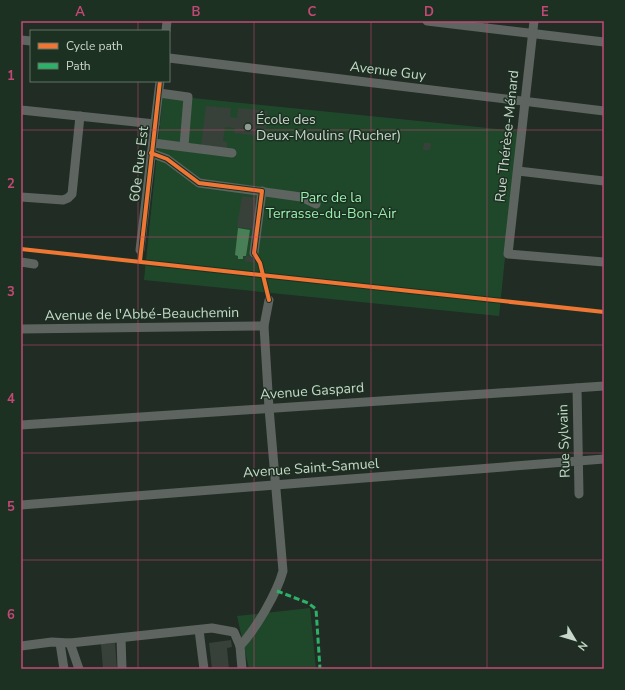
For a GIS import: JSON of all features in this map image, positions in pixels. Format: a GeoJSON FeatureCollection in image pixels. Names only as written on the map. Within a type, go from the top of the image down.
{"type":"FeatureCollection","features":[{"type":"Feature","properties":{"kind":"street"},"geometry":{"type":"LineString","coordinates":[[427,21],[474,24],[532,34],[604,42]]}},
{"type":"Feature","properties":{"kind":"street","name":"Rue Thérèse-Ménard"},"geometry":{"type":"LineString","coordinates":[[534,21],[508,254],[604,262]]}},
{"type":"Feature","properties":{"kind":"street","name":"Avenue Guy"},"geometry":{"type":"LineString","coordinates":[[170,58],[604,110]]}},
{"type":"Feature","properties":{"kind":"street","name":"60e Rue Est"},"geometry":{"type":"LineString","coordinates":[[140,250],[160,82]]}},
{"type":"Feature","properties":{"kind":"street"},"geometry":{"type":"LineString","coordinates":[[159,93],[188,97],[184,146]]}},
{"type":"Feature","properties":{"kind":"street"},"geometry":{"type":"LineString","coordinates":[[21,110],[155,124]]}},
{"type":"Feature","properties":{"kind":"street"},"geometry":{"type":"LineString","coordinates":[[21,197],[63,200],[72,194],[80,116]]}},
{"type":"Feature","properties":{"kind":"street"},"geometry":{"type":"LineString","coordinates":[[153,142],[232,154]]}},
{"type":"Feature","properties":{"kind":"street"},"geometry":{"type":"LineString","coordinates":[[151,153],[167,159],[199,183],[301,197],[316,204]]}},
{"type":"Feature","properties":{"kind":"street"},"geometry":{"type":"LineString","coordinates":[[518,171],[604,181]]}},
{"type":"Feature","properties":{"kind":"street"},"geometry":{"type":"LineString","coordinates":[[254,253],[262,191]]}},
{"type":"Feature","properties":{"kind":"street"},"geometry":{"type":"LineString","coordinates":[[21,262],[34,264]]}},
{"type":"Feature","properties":{"kind":"street"},"geometry":{"type":"LineString","coordinates":[[240,646],[256,626],[281,581],[284,560],[269,408],[264,326],[269,300]]}},
{"type":"Feature","properties":{"kind":"street","name":"Avenue de l'Abbé-Beauchemin"},"geometry":{"type":"LineString","coordinates":[[21,329],[264,326]]}},
{"type":"Feature","properties":{"kind":"street","name":"Avenue Gaspard"},"geometry":{"type":"LineString","coordinates":[[21,425],[604,386]]}},
{"type":"Feature","properties":{"kind":"street","name":"Rue Sylvain"},"geometry":{"type":"LineString","coordinates":[[576,388],[580,494]]}},
{"type":"Feature","properties":{"kind":"street","name":"Avenue Saint-Samuel"},"geometry":{"type":"LineString","coordinates":[[21,505],[604,459]]}},
{"type":"Feature","properties":{"kind":"street"},"geometry":{"type":"LineString","coordinates":[[21,646],[52,642],[65,643],[121,638],[212,628],[234,632],[240,646],[242,669]]}},
{"type":"Feature","properties":{"kind":"street"},"geometry":{"type":"LineString","coordinates":[[199,630],[204,669]]}},
{"type":"Feature","properties":{"kind":"street"},"geometry":{"type":"LineString","coordinates":[[121,638],[122,669]]}},
{"type":"Feature","properties":{"kind":"street"},"geometry":{"type":"LineString","coordinates":[[64,669],[65,643]]}},
{"type":"Feature","properties":{"kind":"street"},"geometry":{"type":"LineString","coordinates":[[65,643],[79,669]]}},
{"type":"Feature","properties":{"kind":"green space","name":"Parc de la Terrasse-du-Bon-Air"},"geometry":{"type":"Polygon","coordinates":[[[163,95],[518,131],[499,316],[144,280],[163,95]]]}},
{"type":"Feature","properties":{"kind":"green space"},"geometry":{"type":"Polygon","coordinates":[[[310,608],[316,669],[249,669],[237,616],[310,608]]]}},
{"type":"Feature","properties":{"kind":"shaded area"},"geometry":{"type":"Polygon","coordinates":[[[238,228],[250,230],[246,256],[243,256],[243,259],[238,259],[238,256],[235,255],[238,228]]]}},
{"type":"Feature","properties":{"kind":"building","name":"École des Deux-Moulins (Rucher)"},"geometry":{"type":"Polygon","coordinates":[[[206,106],[231,108],[230,117],[237,118],[238,108],[268,111],[265,137],[234,133],[235,128],[225,127],[223,141],[227,142],[227,149],[201,147],[206,106]]]}},
{"type":"Feature","properties":{"kind":"building"},"geometry":{"type":"Polygon","coordinates":[[[424,143],[431,143],[430,150],[423,150],[424,143]]]}},
{"type":"Feature","properties":{"kind":"building"},"geometry":{"type":"Polygon","coordinates":[[[242,196],[256,198],[253,229],[237,227],[242,196]]]}},
{"type":"Feature","properties":{"kind":"building"},"geometry":{"type":"Polygon","coordinates":[[[246,256],[255,257],[254,263],[245,261],[246,256]]]}},
{"type":"Feature","properties":{"kind":"building"},"geometry":{"type":"Polygon","coordinates":[[[231,640],[232,647],[227,648],[229,669],[212,669],[209,643],[231,640]]]}},
{"type":"Feature","properties":{"kind":"building"},"geometry":{"type":"Polygon","coordinates":[[[115,643],[117,669],[103,669],[101,644],[115,643]]]}},
{"type":"Feature","properties":{"kind":"marked path"},"geometry":{"type":"LineString","coordinates":[[277,591],[308,603],[316,609],[320,669]]}},
{"type":"Feature","properties":{"kind":"cycle path"},"geometry":{"type":"LineString","coordinates":[[140,261],[160,82]]}},
{"type":"Feature","properties":{"kind":"cycle path"},"geometry":{"type":"LineString","coordinates":[[151,153],[167,159],[199,183],[262,191],[254,253],[260,263],[269,300]]}},
{"type":"Feature","properties":{"kind":"cycle path"},"geometry":{"type":"LineString","coordinates":[[21,249],[604,312]]}},
{"type":"Feature","properties":{"kind":"place","name":"École des Deux-Moulins (Rucher)"},"geometry":{"type":"Point","coordinates":[248,127]}}]}
